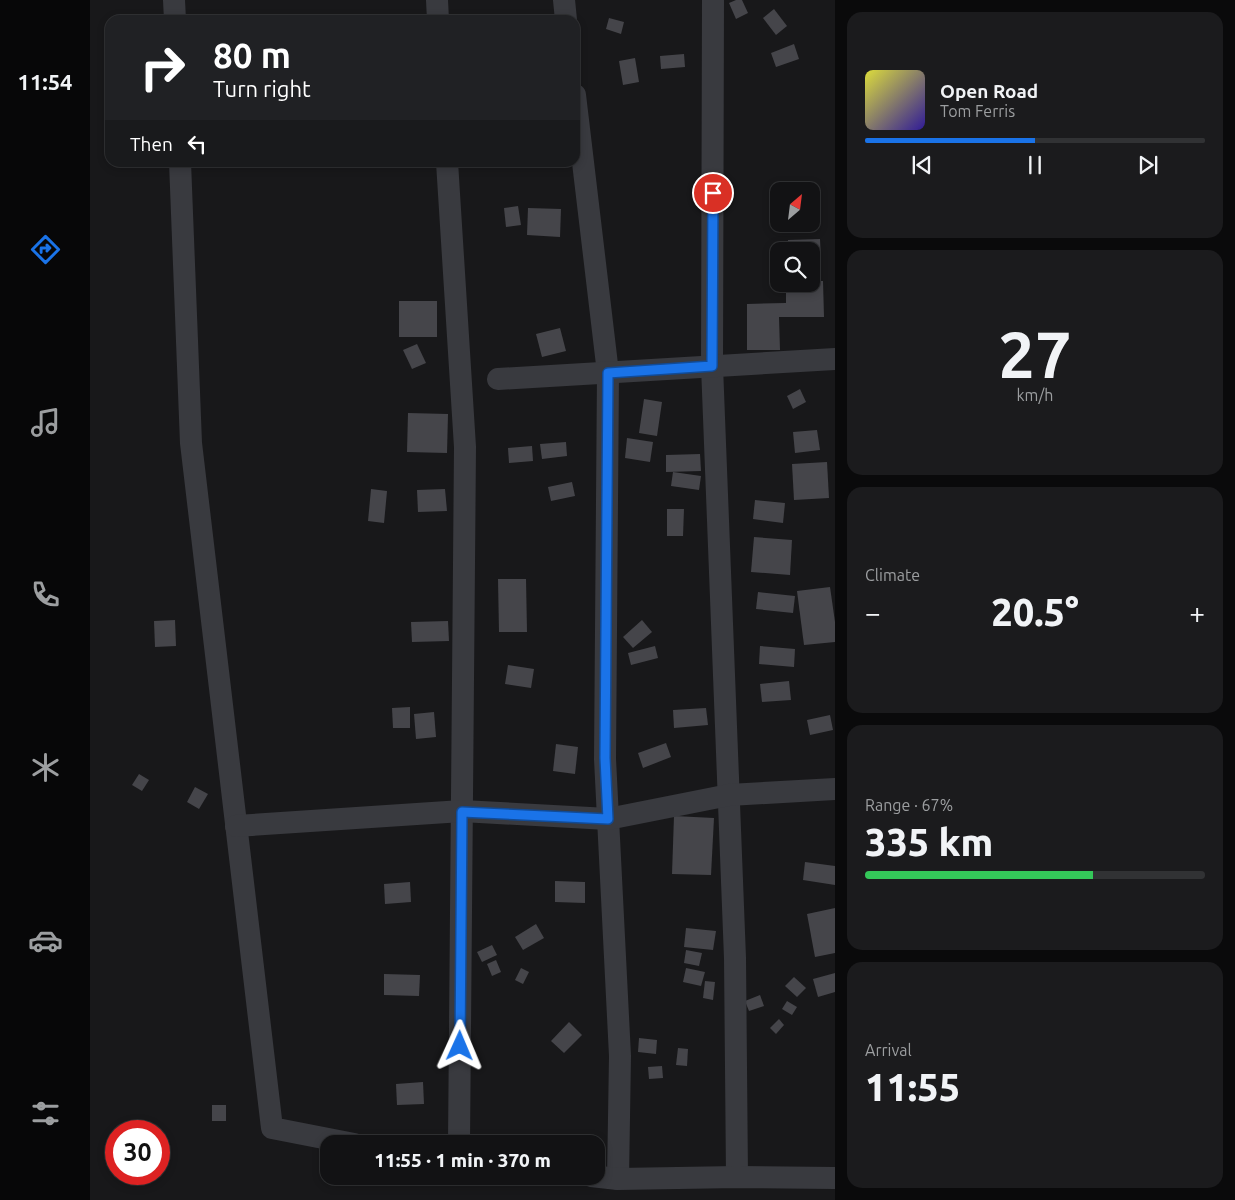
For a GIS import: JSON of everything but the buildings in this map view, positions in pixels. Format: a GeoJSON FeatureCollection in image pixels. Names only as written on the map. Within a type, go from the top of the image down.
{"type":"FeatureCollection","features":[{"type":"Feature","properties":{"kind":"street"},"geometry":{"type":"LineString","coordinates":[[174,0],[175,15]]}},
{"type":"Feature","properties":{"kind":"street"},"geometry":{"type":"LineString","coordinates":[[437,0],[438,15]]}},
{"type":"Feature","properties":{"kind":"street"},"geometry":{"type":"LineString","coordinates":[[564,0],[566,15]]}},
{"type":"Feature","properties":{"kind":"street"},"geometry":{"type":"LineString","coordinates":[[713,0],[712,366],[735,958],[737,1177]]}},
{"type":"Feature","properties":{"kind":"street"},"geometry":{"type":"LineString","coordinates":[[580,137],[608,373],[605,758],[620,1056],[618,1179]]}},
{"type":"Feature","properties":{"kind":"street"},"geometry":{"type":"LineString","coordinates":[[180,167],[190,443],[272,1128],[320,1137]]}},
{"type":"Feature","properties":{"kind":"street"},"geometry":{"type":"LineString","coordinates":[[447,167],[465,447],[459,1135]]}},
{"type":"Feature","properties":{"kind":"street"},"geometry":{"type":"LineString","coordinates":[[498,380],[835,359]]}},
{"type":"Feature","properties":{"kind":"street"},"geometry":{"type":"LineString","coordinates":[[236,826],[462,812],[608,819],[729,795],[835,789]]}},
{"type":"Feature","properties":{"kind":"street"},"geometry":{"type":"LineString","coordinates":[[605,1178],[835,1178]]}},
{"type":"Feature","properties":{"kind":"route"},"geometry":{"type":"LineString","coordinates":[[460,1046],[462,812],[608,819],[605,758],[608,373],[712,366],[713,193]]}}]}
